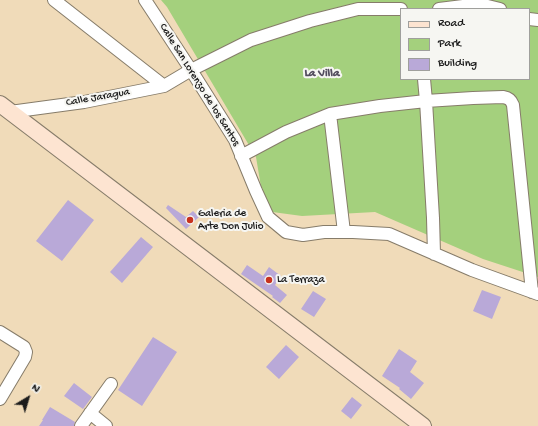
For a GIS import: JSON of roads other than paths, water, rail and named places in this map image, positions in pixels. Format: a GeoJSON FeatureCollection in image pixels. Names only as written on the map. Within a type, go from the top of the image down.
{"type":"FeatureCollection","features":[{"type":"Feature","properties":{"kind":"main road"},"geometry":{"type":"LineString","coordinates":[[3,109],[423,426]]}},
{"type":"Feature","properties":{"kind":"street"},"geometry":{"type":"LineString","coordinates":[[54,0],[164,86]]}},
{"type":"Feature","properties":{"kind":"street","name":"Calle San Lorenzo de los Santos"},"geometry":{"type":"LineString","coordinates":[[146,0],[235,140],[268,217],[286,232],[303,235],[324,232],[388,234],[472,270],[535,293]]}},
{"type":"Feature","properties":{"kind":"street"},"geometry":{"type":"LineString","coordinates":[[447,8],[479,4],[496,8]]}},
{"type":"Feature","properties":{"kind":"street","name":"Calle Jaragua"},"geometry":{"type":"LineString","coordinates":[[3,109],[84,102],[164,86],[191,70],[251,40],[310,21],[358,9],[400,9]]}},
{"type":"Feature","properties":{"kind":"street"},"geometry":{"type":"LineString","coordinates":[[424,80],[434,254]]}},
{"type":"Feature","properties":{"kind":"street"},"geometry":{"type":"LineString","coordinates":[[241,156],[286,132],[330,114],[380,106],[426,101],[473,98],[508,98],[513,105],[535,293]]}},
{"type":"Feature","properties":{"kind":"street"},"geometry":{"type":"LineString","coordinates":[[330,114],[344,232]]}},
{"type":"Feature","properties":{"kind":"street"},"geometry":{"type":"LineString","coordinates":[[0,332],[24,348],[26,352],[25,357],[0,399]]}},
{"type":"Feature","properties":{"kind":"street"},"geometry":{"type":"LineString","coordinates":[[81,426],[111,384]]}},
{"type":"Feature","properties":{"kind":"street"},"geometry":{"type":"LineString","coordinates":[[90,414],[106,426]]}},
{"type":"Feature","properties":{"kind":"place","name":"Galeria de Arte Don Julio"},"geometry":{"type":"Point","coordinates":[190,220]}},
{"type":"Feature","properties":{"kind":"place","name":"La Terraza"},"geometry":{"type":"Point","coordinates":[269,280]}},
{"type":"Feature","properties":{"kind":"district","name":"La Villa"},"geometry":{"type":"Point","coordinates":[322,74]}}]}
